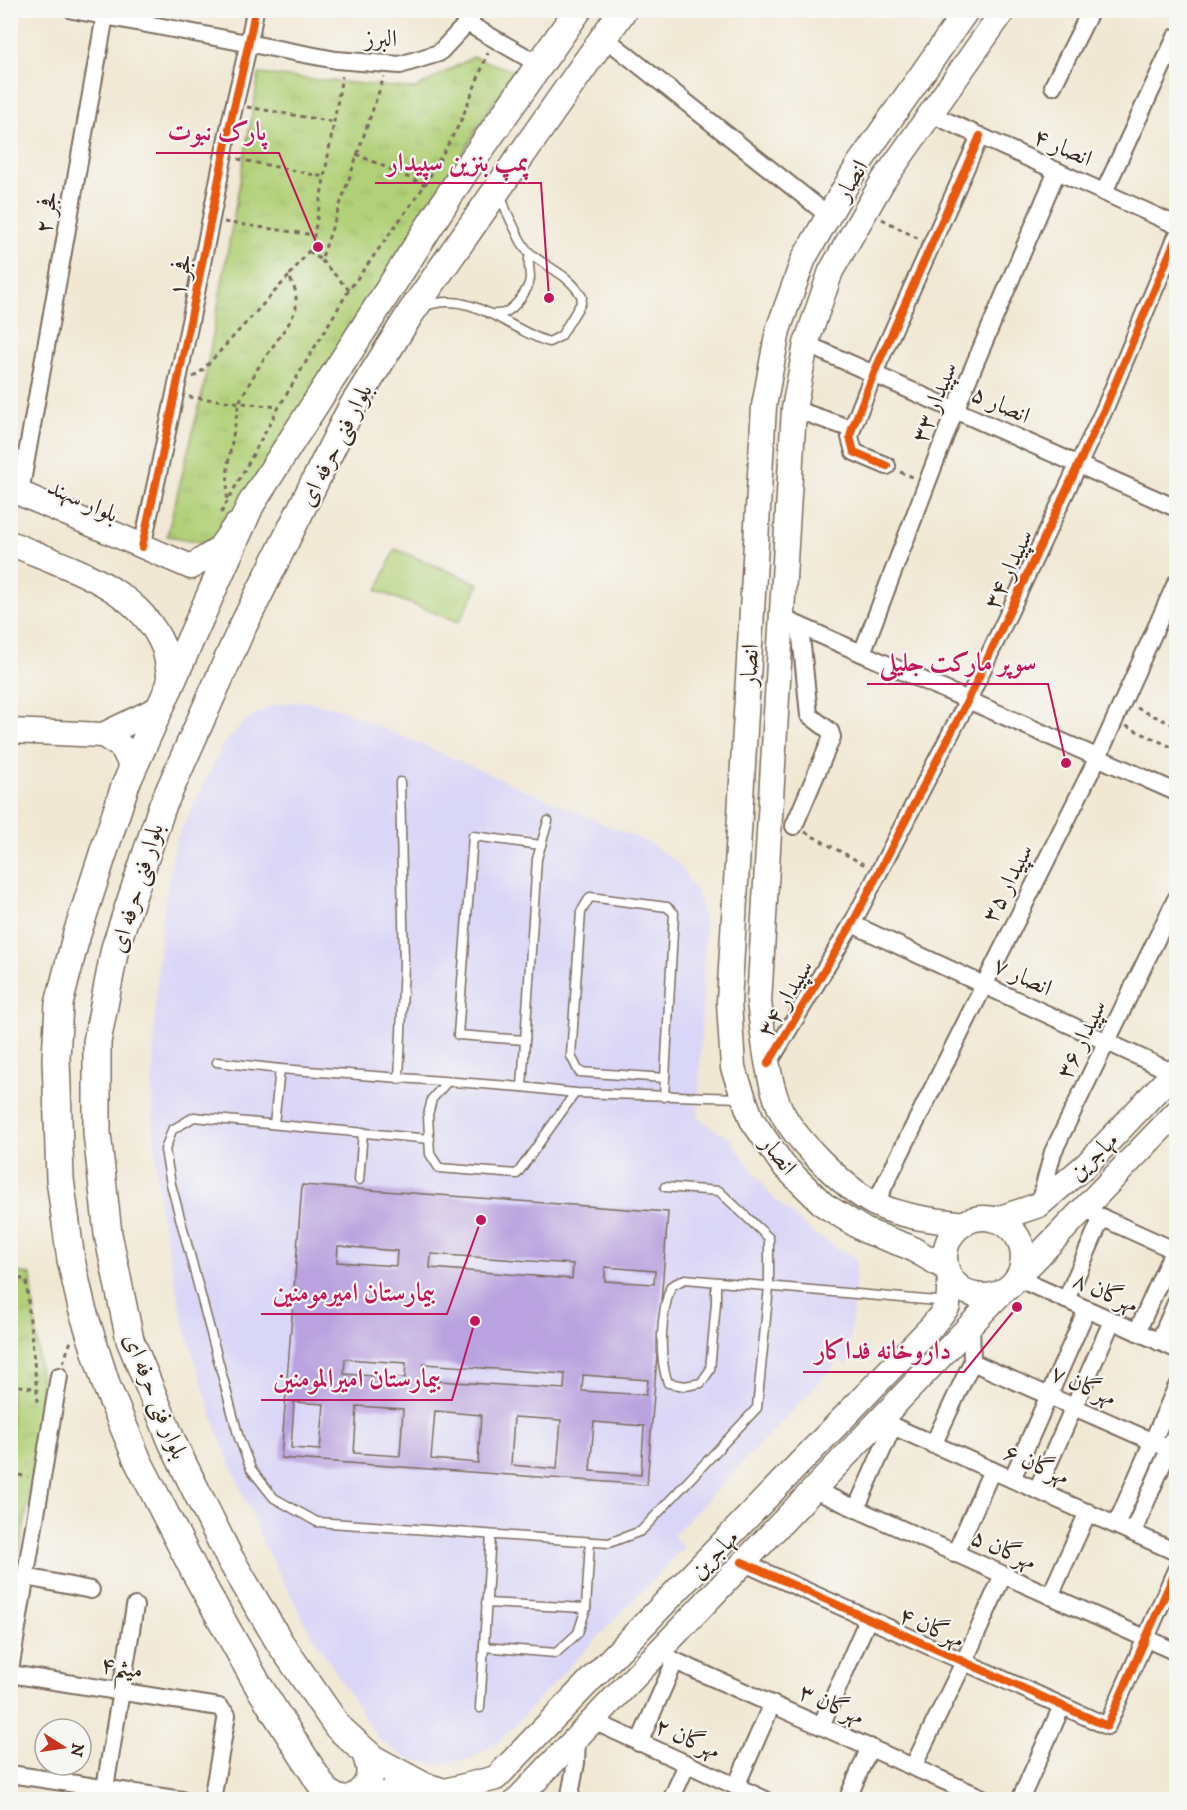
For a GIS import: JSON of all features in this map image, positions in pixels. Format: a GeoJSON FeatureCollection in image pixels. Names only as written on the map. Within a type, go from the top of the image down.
{"type":"FeatureCollection","features":[{"type":"Feature","properties":{"kind":"main road","name":"بلوار فنی حرفه ای"},"geometry":{"type":"LineString","coordinates":[[329,1796],[258,1685],[196,1574],[138,1461],[107,1387],[82,1308],[71,1260],[60,1179],[56,1058],[59,1004],[76,937],[125,786],[165,697],[239,503],[465,171],[578,10]]}},
{"type":"Feature","properties":{"kind":"main road","name":"بلوار فنی حرفه ای"},"geometry":{"type":"LineString","coordinates":[[440,1793],[373,1759],[338,1727],[280,1643],[229,1557],[173,1444],[130,1340],[108,1234],[97,1133],[97,1042],[115,948],[162,807],[241,630],[351,409],[410,314],[622,10]]}},
{"type":"Feature","properties":{"kind":"main road","name":"انصار"},"geometry":{"type":"LineString","coordinates":[[948,1272],[909,1247],[866,1231],[824,1205],[783,1166],[752,1120],[734,1068],[729,1002],[764,406],[776,341],[804,258],[858,165],[967,10]]}},
{"type":"Feature","properties":{"kind":"main road","name":"انصار"},"geometry":{"type":"LineString","coordinates":[[964,1224],[920,1219],[875,1204],[842,1181],[806,1146],[779,1107],[768,1064],[759,1002],[766,875],[791,622],[794,409],[806,344],[831,271],[883,181],[1004,10]]}},
{"type":"Feature","properties":{"kind":"main road"},"geometry":{"type":"LineString","coordinates":[[906,97],[931,114]]}},
{"type":"Feature","properties":{"kind":"main road","name":"بلوار سهند"},"geometry":{"type":"LineString","coordinates":[[15,491],[191,567],[218,550],[239,503]]}},
{"type":"Feature","properties":{"kind":"main road"},"geometry":{"type":"LineString","coordinates":[[10,543],[112,588],[143,613],[163,647],[165,697],[103,735]]}},
{"type":"Feature","properties":{"kind":"main road"},"geometry":{"type":"LineString","coordinates":[[752,608],[791,622]]}},
{"type":"Feature","properties":{"kind":"main road"},"geometry":{"type":"LineString","coordinates":[[10,731],[103,735],[122,747],[132,767],[125,786]]}},
{"type":"Feature","properties":{"kind":"main road"},"geometry":{"type":"LineString","coordinates":[[736,873],[766,875]]}},
{"type":"Feature","properties":{"kind":"main road","name":"مهاجرین"},"geometry":{"type":"LineString","coordinates":[[994,1220],[1039,1205],[1087,1164],[1175,1071]]}},
{"type":"Feature","properties":{"kind":"main road","name":"مهاجرین"},"geometry":{"type":"LineString","coordinates":[[520,1799],[584,1727],[667,1656],[742,1562],[812,1489],[886,1423],[971,1323],[1009,1286],[1092,1213],[1174,1120]]}},
{"type":"Feature","properties":{"kind":"main road"},"geometry":{"type":"LineString","coordinates":[[974,1220],[994,1220],[1011,1230],[1022,1247],[1022,1268],[1009,1286],[989,1296],[978,1296],[967,1293],[957,1286],[948,1272],[945,1257],[950,1238],[964,1224],[974,1220]]}},
{"type":"Feature","properties":{"kind":"main road","name":"مهاجرین"},"geometry":{"type":"LineString","coordinates":[[440,1793],[496,1778],[639,1632],[932,1326],[948,1306],[948,1272]]}},
{"type":"Feature","properties":{"kind":"main road"},"geometry":{"type":"LineString","coordinates":[[725,1543],[742,1562]]}},
{"type":"Feature","properties":{"kind":"main road"},"geometry":{"type":"LineString","coordinates":[[639,1632],[667,1656]]}},
{"type":"Feature","properties":{"kind":"main road"},"geometry":{"type":"LineString","coordinates":[[329,1796],[349,1800],[360,1793],[369,1781],[370,1771],[366,1753]]}},
{"type":"Feature","properties":{"kind":"main road"},"geometry":{"type":"LineString","coordinates":[[380,1800],[398,1789],[440,1793]]}},
{"type":"Feature","properties":{"kind":"street","name":"البرز"},"geometry":{"type":"LineString","coordinates":[[73,10],[106,14],[249,44],[346,61],[400,65],[439,53],[471,17]]}},
{"type":"Feature","properties":{"kind":"street","name":"فجر ۱"},"geometry":{"type":"LineString","coordinates":[[142,547],[177,390],[233,105],[249,44],[255,10]]}},
{"type":"Feature","properties":{"kind":"street"},"geometry":{"type":"LineString","coordinates":[[1053,86],[1091,10]]}},
{"type":"Feature","properties":{"kind":"street","name":"فجر ۲"},"geometry":{"type":"LineString","coordinates":[[15,491],[106,14]]}},
{"type":"Feature","properties":{"kind":"street"},"geometry":{"type":"LineString","coordinates":[[471,17],[494,39],[540,65]]}},
{"type":"Feature","properties":{"kind":"street"},"geometry":{"type":"LineString","coordinates":[[604,37],[829,216]]}},
{"type":"Feature","properties":{"kind":"street"},"geometry":{"type":"LineString","coordinates":[[1104,192],[1176,37]]}},
{"type":"Feature","properties":{"kind":"street","name":"انصار ۴"},"geometry":{"type":"LineString","coordinates":[[931,114],[1176,225]]}},
{"type":"Feature","properties":{"kind":"street"},"geometry":{"type":"LineString","coordinates":[[887,466],[854,452],[850,437],[852,429],[874,373],[980,136]]}},
{"type":"Feature","properties":{"kind":"street","name":"سپیدار ۳۳"},"geometry":{"type":"LineString","coordinates":[[862,653],[955,410],[1057,171]]}},
{"type":"Feature","properties":{"kind":"street","name":"سپیدار ۳۴"},"geometry":{"type":"LineString","coordinates":[[768,1064],[852,924],[968,700],[1119,377],[1176,237]]}},
{"type":"Feature","properties":{"kind":"street","name":"انصار ۵"},"geometry":{"type":"LineString","coordinates":[[806,344],[1176,508]]}},
{"type":"Feature","properties":{"kind":"street"},"geometry":{"type":"LineString","coordinates":[[794,409],[852,429]]}},
{"type":"Feature","properties":{"kind":"street","name":"سپیدار ۳۵"},"geometry":{"type":"LineString","coordinates":[[875,1204],[1098,757],[1176,583]]}},
{"type":"Feature","properties":{"kind":"street"},"geometry":{"type":"LineString","coordinates":[[791,622],[1176,792]]}},
{"type":"Feature","properties":{"kind":"street"},"geometry":{"type":"LineString","coordinates":[[791,622],[809,715],[830,730],[832,737],[794,826]]}},
{"type":"Feature","properties":{"kind":"street","name":"سپیدار ۳۶"},"geometry":{"type":"LineString","coordinates":[[1039,1205],[1053,1152],[1176,899]]}},
{"type":"Feature","properties":{"kind":"street","name":"انصار ۷"},"geometry":{"type":"LineString","coordinates":[[852,924],[1175,1071]]}},
{"type":"Feature","properties":{"kind":"street"},"geometry":{"type":"LineString","coordinates":[[1066,1300],[1092,1213],[1175,1250],[1137,1332]]}},
{"type":"Feature","properties":{"kind":"street","name":"مهرگان ۸"},"geometry":{"type":"LineString","coordinates":[[1009,1286],[1066,1300],[1176,1349]]}},
{"type":"Feature","properties":{"kind":"street"},"geometry":{"type":"LineString","coordinates":[[1159,1342],[1176,1303]]}},
{"type":"Feature","properties":{"kind":"street"},"geometry":{"type":"LineString","coordinates":[[1012,1479],[1087,1309]]}},
{"type":"Feature","properties":{"kind":"street"},"geometry":{"type":"LineString","coordinates":[[1037,1490],[1112,1321]]}},
{"type":"Feature","properties":{"kind":"street"},"geometry":{"type":"LineString","coordinates":[[933,1445],[972,1362],[971,1323]]}},
{"type":"Feature","properties":{"kind":"street","name":"مهرگان ۷"},"geometry":{"type":"LineString","coordinates":[[972,1362],[1173,1451]]}},
{"type":"Feature","properties":{"kind":"street"},"geometry":{"type":"LineString","coordinates":[[10,1672],[59,1376]]}},
{"type":"Feature","properties":{"kind":"street"},"geometry":{"type":"LineString","coordinates":[[1116,1525],[1176,1388]]}},
{"type":"Feature","properties":{"kind":"street"},"geometry":{"type":"LineString","coordinates":[[856,1509],[886,1423]]}},
{"type":"Feature","properties":{"kind":"street","name":"مهرگان ۶"},"geometry":{"type":"LineString","coordinates":[[886,1423],[1176,1552]]}},
{"type":"Feature","properties":{"kind":"street"},"geometry":{"type":"LineString","coordinates":[[1133,1532],[1173,1451],[1176,1433]]}},
{"type":"Feature","properties":{"kind":"street"},"geometry":{"type":"LineString","coordinates":[[955,1554],[992,1470]]}},
{"type":"Feature","properties":{"kind":"street","name":"مهرگان ۵"},"geometry":{"type":"LineString","coordinates":[[812,1489],[1176,1652]]}},
{"type":"Feature","properties":{"kind":"street"},"geometry":{"type":"LineString","coordinates":[[1050,1596],[1088,1512]]}},
{"type":"Feature","properties":{"kind":"street","name":"مهرگان ۴"},"geometry":{"type":"LineString","coordinates":[[742,1562],[1107,1726],[1146,1639]]}},
{"type":"Feature","properties":{"kind":"street"},"geometry":{"type":"LineString","coordinates":[[1146,1639],[1176,1570]]}},
{"type":"Feature","properties":{"kind":"street"},"geometry":{"type":"LineString","coordinates":[[913,1767],[1003,1575]]}},
{"type":"Feature","properties":{"kind":"street"},"geometry":{"type":"LineString","coordinates":[[26,1577],[91,1590]]}},
{"type":"Feature","properties":{"kind":"street"},"geometry":{"type":"LineString","coordinates":[[104,1794],[135,1606]]}},
{"type":"Feature","properties":{"kind":"street"},"geometry":{"type":"LineString","coordinates":[[821,1725],[868,1619]]}},
{"type":"Feature","properties":{"kind":"street"},"geometry":{"type":"LineString","coordinates":[[639,1743],[667,1656]]}},
{"type":"Feature","properties":{"kind":"street","name":"مهرگان ۳"},"geometry":{"type":"LineString","coordinates":[[667,1656],[913,1767],[963,1795],[987,1800]]}},
{"type":"Feature","properties":{"kind":"street","name":"میثم۴"},"geometry":{"type":"LineString","coordinates":[[10,1672],[219,1707],[227,1715],[212,1800]]}},
{"type":"Feature","properties":{"kind":"street"},"geometry":{"type":"LineString","coordinates":[[736,1786],[772,1704]]}},
{"type":"Feature","properties":{"kind":"street"},"geometry":{"type":"LineString","coordinates":[[1020,1800],[1062,1706]]}},
{"type":"Feature","properties":{"kind":"street"},"geometry":{"type":"LineString","coordinates":[[569,1800],[584,1727]]}},
{"type":"Feature","properties":{"kind":"street","name":"مهرگان ۲"},"geometry":{"type":"LineString","coordinates":[[584,1727],[639,1743],[766,1800]]}},
{"type":"Feature","properties":{"kind":"street"},"geometry":{"type":"LineString","coordinates":[[846,1800],[870,1747]]}},
{"type":"Feature","properties":{"kind":"street"},"geometry":{"type":"LineString","coordinates":[[671,1800],[687,1764]]}},
{"type":"Feature","properties":{"kind":"street"},"geometry":{"type":"LineString","coordinates":[[10,1774],[104,1794],[182,1800]]}},
{"type":"Feature","properties":{"kind":"lane"},"geometry":{"type":"LineString","coordinates":[[410,314],[438,301],[468,305],[493,314],[537,339],[549,342],[561,336],[581,303],[582,297],[565,276],[530,253],[523,244],[502,198],[504,179]]}},
{"type":"Feature","properties":{"kind":"lane"},"geometry":{"type":"LineString","coordinates":[[493,314],[504,313],[527,287],[530,277],[528,259],[530,253]]}},
{"type":"Feature","properties":{"kind":"lane"},"geometry":{"type":"LineString","coordinates":[[399,1079],[404,964],[400,782]]}},
{"type":"Feature","properties":{"kind":"lane"},"geometry":{"type":"LineString","coordinates":[[522,1087],[537,860],[548,822]]}},
{"type":"Feature","properties":{"kind":"lane"},"geometry":{"type":"LineString","coordinates":[[525,1040],[458,1035],[473,836],[541,845]]}},
{"type":"Feature","properties":{"kind":"lane"},"geometry":{"type":"LineString","coordinates":[[664,1097],[674,913],[667,907],[590,897],[581,912],[570,1056],[579,1072],[665,1078]]}},
{"type":"Feature","properties":{"kind":"lane"},"geometry":{"type":"LineString","coordinates":[[218,1062],[575,1093],[744,1098]]}},
{"type":"Feature","properties":{"kind":"lane"},"geometry":{"type":"LineString","coordinates":[[274,1124],[280,1069]]}},
{"type":"Feature","properties":{"kind":"lane"},"geometry":{"type":"LineString","coordinates":[[447,1082],[432,1100],[428,1115],[430,1154],[440,1168],[517,1174],[575,1093]]}},
{"type":"Feature","properties":{"kind":"lane"},"geometry":{"type":"LineString","coordinates":[[430,1139],[194,1117],[172,1130],[165,1150],[171,1184],[233,1415],[251,1469],[274,1498],[317,1522],[609,1543],[640,1531],[757,1408],[770,1287],[769,1238],[719,1191],[665,1187]]}},
{"type":"Feature","properties":{"kind":"lane"},"geometry":{"type":"LineString","coordinates":[[359,1180],[363,1132]]}},
{"type":"Feature","properties":{"kind":"lane"},"geometry":{"type":"LineString","coordinates":[[716,1282],[710,1370],[701,1383],[685,1386],[668,1383],[662,1367],[664,1304],[671,1286],[685,1279],[948,1302]]}},
{"type":"Feature","properties":{"kind":"lane"},"geometry":{"type":"LineString","coordinates":[[480,1708],[491,1535]]}},
{"type":"Feature","properties":{"kind":"lane"},"geometry":{"type":"LineString","coordinates":[[483,1647],[556,1653],[578,1633],[585,1608],[590,1542]]}},
{"type":"Feature","properties":{"kind":"lane"},"geometry":{"type":"LineString","coordinates":[[486,1603],[585,1608]]}},
{"type":"Feature","properties":{"kind":"path"},"geometry":{"type":"LineString","coordinates":[[216,520],[239,503],[279,406],[349,290],[425,185],[460,123],[494,39]]}},
{"type":"Feature","properties":{"kind":"path"},"geometry":{"type":"LineString","coordinates":[[177,390],[199,374],[289,276],[312,247],[346,61]]}},
{"type":"Feature","properties":{"kind":"path"},"geometry":{"type":"LineString","coordinates":[[321,260],[389,64]]}},
{"type":"Feature","properties":{"kind":"path"},"geometry":{"type":"LineString","coordinates":[[233,105],[334,122]]}},
{"type":"Feature","properties":{"kind":"path"},"geometry":{"type":"LineString","coordinates":[[356,154],[425,185]]}},
{"type":"Feature","properties":{"kind":"path"},"geometry":{"type":"LineString","coordinates":[[223,156],[324,177]]}},
{"type":"Feature","properties":{"kind":"path"},"geometry":{"type":"LineString","coordinates":[[866,210],[931,245]]}},
{"type":"Feature","properties":{"kind":"path"},"geometry":{"type":"LineString","coordinates":[[211,220],[314,235]]}},
{"type":"Feature","properties":{"kind":"path"},"geometry":{"type":"LineString","coordinates":[[309,251],[321,260],[349,290]]}},
{"type":"Feature","properties":{"kind":"path"},"geometry":{"type":"LineString","coordinates":[[239,503],[228,464],[239,402],[258,368],[294,314],[296,292],[289,276]]}},
{"type":"Feature","properties":{"kind":"path"},"geometry":{"type":"LineString","coordinates":[[177,390],[239,402],[279,406]]}},
{"type":"Feature","properties":{"kind":"path"},"geometry":{"type":"LineString","coordinates":[[887,466],[927,483]]}},
{"type":"Feature","properties":{"kind":"path"},"geometry":{"type":"LineString","coordinates":[[1123,702],[1176,726]]}},
{"type":"Feature","properties":{"kind":"path"},"geometry":{"type":"LineString","coordinates":[[1114,721],[1176,749]]}},
{"type":"Feature","properties":{"kind":"path"},"geometry":{"type":"LineString","coordinates":[[794,826],[877,872]]}},
{"type":"Feature","properties":{"kind":"path"},"geometry":{"type":"LineString","coordinates":[[10,1276],[26,1280],[39,1410]]}},
{"type":"Feature","properties":{"kind":"path"},"geometry":{"type":"LineString","coordinates":[[10,1384],[37,1389]]}},
{"type":"Feature","properties":{"kind":"path"},"geometry":{"type":"LineString","coordinates":[[10,1473],[28,1477],[30,1466]]}},
{"type":"Feature","properties":{"kind":"shaded area"},"geometry":{"type":"Polygon","coordinates":[[[305,701],[337,708],[651,844],[679,864],[697,893],[705,927],[698,1118],[730,1139],[772,1197],[815,1235],[857,1258],[848,1366],[841,1359],[673,1536],[684,1547],[499,1741],[470,1759],[438,1765],[406,1758],[378,1739],[308,1628],[263,1543],[218,1434],[183,1320],[159,1206],[152,1097],[155,1010],[161,923],[176,840],[223,745],[245,721],[273,705],[305,701]]]}},
{"type":"Feature","properties":{"kind":"green space"},"geometry":{"type":"Polygon","coordinates":[[[473,57],[520,73],[492,104],[240,529],[201,542],[167,536],[203,390],[259,74],[415,89],[473,57]]]}},
{"type":"Feature","properties":{"kind":"green space"},"geometry":{"type":"Polygon","coordinates":[[[395,549],[479,584],[459,622],[377,591],[395,549]]]}},
{"type":"Feature","properties":{"kind":"green space"},"geometry":{"type":"Polygon","coordinates":[[[11,1271],[31,1275],[43,1410],[11,1607],[11,1271]]]}},
{"type":"Feature","properties":{"kind":"building"},"geometry":{"type":"Polygon","coordinates":[[[302,1185],[668,1212],[647,1485],[281,1458],[302,1185]],[[338,1246],[337,1262],[396,1266],[397,1251],[338,1246]],[[431,1254],[430,1268],[572,1279],[573,1264],[431,1254]],[[605,1267],[605,1281],[654,1284],[655,1271],[605,1267]],[[345,1359],[344,1374],[405,1378],[406,1363],[345,1359]],[[424,1364],[423,1380],[564,1389],[565,1374],[424,1364]],[[583,1375],[582,1391],[646,1395],[648,1380],[583,1375]],[[294,1402],[291,1448],[320,1450],[324,1404],[294,1402]],[[357,1406],[354,1453],[400,1456],[403,1409],[357,1406]],[[435,1411],[431,1459],[478,1463],[481,1415],[435,1411]],[[514,1417],[511,1465],[557,1469],[561,1420],[514,1417]],[[594,1422],[590,1471],[641,1475],[644,1426],[594,1422]]]}},
{"type":"Feature","properties":{"kind":"cycle path"},"geometry":{"type":"LineString","coordinates":[[142,547],[255,10]]}},
{"type":"Feature","properties":{"kind":"cycle path"},"geometry":{"type":"LineString","coordinates":[[887,466],[854,452],[850,437],[852,429],[874,373],[980,136]]}},
{"type":"Feature","properties":{"kind":"cycle path"},"geometry":{"type":"LineString","coordinates":[[768,1064],[852,924],[968,700],[1105,408],[1176,238]]}},
{"type":"Feature","properties":{"kind":"cycle path"},"geometry":{"type":"LineString","coordinates":[[742,1562],[1107,1726],[1176,1570]]}},
{"type":"Feature","properties":{"kind":"place","name":"پارک نبوت"},"geometry":{"type":"Point","coordinates":[318,247]}},
{"type":"Feature","properties":{"kind":"place","name":"پمپ بنزین سپیدار"},"geometry":{"type":"Point","coordinates":[549,298]}},
{"type":"Feature","properties":{"kind":"place","name":"سوپر مارکت جلیلی"},"geometry":{"type":"Point","coordinates":[1066,763]}},
{"type":"Feature","properties":{"kind":"place","name":"بیمارستان امیرمومنین"},"geometry":{"type":"Point","coordinates":[481,1220]}},
{"type":"Feature","properties":{"kind":"place","name":"داروخانه فداکار"},"geometry":{"type":"Point","coordinates":[1017,1307]}},
{"type":"Feature","properties":{"kind":"place","name":"بیمارستان امیرالمومنین"},"geometry":{"type":"Point","coordinates":[475,1321]}}]}
